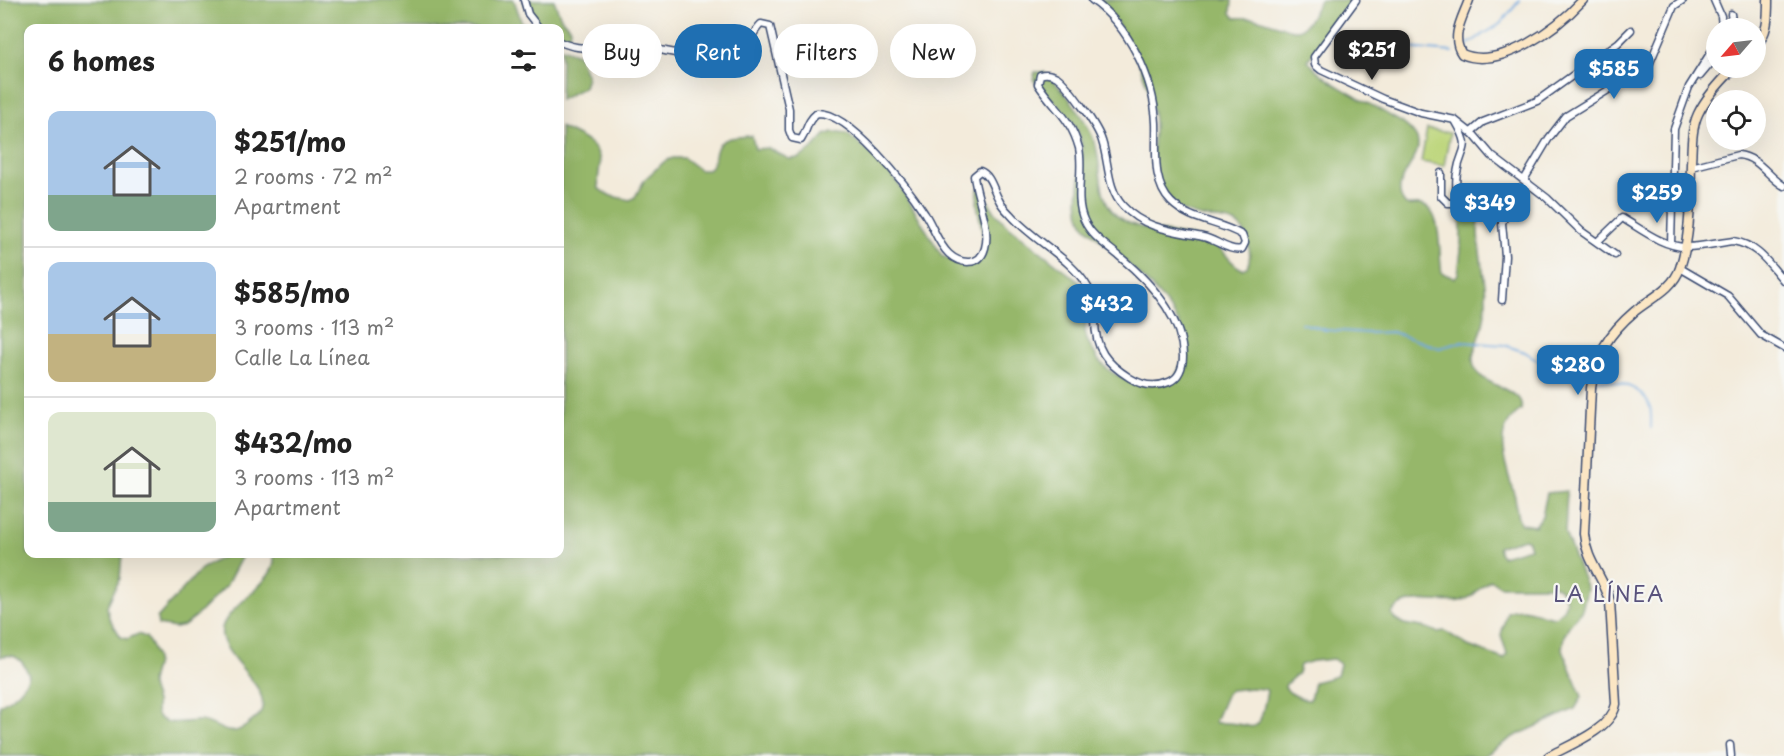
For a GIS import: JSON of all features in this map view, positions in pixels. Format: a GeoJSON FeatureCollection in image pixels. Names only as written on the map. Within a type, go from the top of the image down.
{"type":"FeatureCollection","features":[{"type":"Feature","properties":{"kind":"main road"},"geometry":{"type":"LineString","coordinates":[[1469,0],[1458,30],[1458,45],[1462,54],[1476,58],[1516,49],[1555,27],[1583,0]]}},
{"type":"Feature","properties":{"kind":"main road"},"geometry":{"type":"LineString","coordinates":[[1766,30],[1768,0]]}},
{"type":"Feature","properties":{"kind":"main road"},"geometry":{"type":"LineString","coordinates":[[1549,756],[1601,727],[1612,716],[1616,704],[1610,601],[1608,591],[1586,551],[1584,534],[1591,388],[1594,369],[1600,352],[1612,333],[1634,312],[1670,284],[1680,268],[1688,228],[1691,166],[1697,116],[1705,102],[1725,78]]}},
{"type":"Feature","properties":{"kind":"street"},"geometry":{"type":"LineString","coordinates":[[524,0],[528,14],[536,24]]}},
{"type":"Feature","properties":{"kind":"street"},"geometry":{"type":"LineString","coordinates":[[564,44],[588,49],[624,45],[641,46],[722,60],[737,56],[745,49],[754,30],[761,24],[770,26],[789,109],[789,130],[792,138],[801,140],[808,120],[817,113],[831,115],[843,123],[890,166],[925,214],[947,252],[960,262],[968,263],[978,260],[986,246],[986,230],[974,176],[980,171],[984,172],[1000,202],[1013,218],[1070,266],[1088,287],[1095,308],[1097,342],[1108,361],[1119,371],[1138,382],[1161,386],[1174,380],[1182,369],[1183,349],[1178,330],[1162,302],[1141,275],[1095,236],[1083,219],[1079,199],[1079,150],[1073,130],[1038,84],[1040,75],[1046,73],[1058,78],[1093,123],[1102,140],[1116,197],[1134,217],[1158,228],[1208,238],[1236,250],[1242,249],[1245,243],[1242,235],[1230,228],[1196,218],[1168,199],[1160,182],[1156,161],[1156,120],[1150,89],[1140,62],[1122,27],[1107,10],[1092,0]]}},
{"type":"Feature","properties":{"kind":"street"},"geometry":{"type":"LineString","coordinates":[[1356,0],[1314,57],[1315,65],[1383,99],[1421,113],[1455,120],[1471,132],[1492,156],[1547,198],[1571,223],[1615,255]]}},
{"type":"Feature","properties":{"kind":"street"},"geometry":{"type":"LineString","coordinates":[[1502,300],[1506,256],[1502,223],[1549,138],[1566,116],[1649,65],[1674,6],[1683,0]]}},
{"type":"Feature","properties":{"kind":"street"},"geometry":{"type":"LineString","coordinates":[[1714,0],[1721,18]]}},
{"type":"Feature","properties":{"kind":"street"},"geometry":{"type":"LineString","coordinates":[[1731,14],[1732,18]]}},
{"type":"Feature","properties":{"kind":"street"},"geometry":{"type":"LineString","coordinates":[[1471,132],[1483,122],[1537,101],[1618,43],[1631,30]]}},
{"type":"Feature","properties":{"kind":"street"},"geometry":{"type":"LineString","coordinates":[[1671,244],[1672,140],[1677,116],[1689,87],[1706,60]]}},
{"type":"Feature","properties":{"kind":"street"},"geometry":{"type":"LineString","coordinates":[[1689,87],[1706,68]]}},
{"type":"Feature","properties":{"kind":"street"},"geometry":{"type":"LineString","coordinates":[[1441,172],[1441,196],[1445,202],[1454,203],[1457,172],[1466,146],[1464,135],[1455,120]]}},
{"type":"Feature","properties":{"kind":"street"},"geometry":{"type":"LineString","coordinates":[[1691,166],[1738,155],[1745,156],[1759,164],[1784,186]]}},
{"type":"Feature","properties":{"kind":"street"},"geometry":{"type":"LineString","coordinates":[[1597,242],[1622,218],[1659,240],[1685,247],[1741,243],[1758,251],[1766,258],[1784,281]]}},
{"type":"Feature","properties":{"kind":"street"},"geometry":{"type":"LineString","coordinates":[[1680,268],[1728,296],[1761,335],[1784,348]]}},
{"type":"Feature","properties":{"kind":"street"},"geometry":{"type":"LineString","coordinates":[[1730,745],[1731,756]]}},
{"type":"Feature","properties":{"kind":"green space"},"geometry":{"type":"Polygon","coordinates":[[[0,0],[514,0],[523,24],[24,24],[24,558],[122,558],[120,578],[107,606],[109,618],[121,637],[127,639],[138,634],[146,637],[151,646],[156,659],[151,684],[156,702],[156,713],[166,721],[207,722],[224,730],[236,731],[259,714],[262,708],[262,698],[225,645],[222,635],[223,625],[228,616],[264,581],[274,563],[273,558],[564,558],[564,129],[586,140],[596,150],[600,165],[599,189],[611,196],[630,200],[635,197],[645,179],[665,161],[684,158],[700,170],[708,170],[719,144],[727,139],[752,136],[755,149],[768,148],[789,159],[799,158],[811,150],[825,135],[832,132],[847,134],[873,155],[898,183],[942,256],[955,262],[971,263],[981,256],[984,241],[977,204],[980,188],[995,212],[1006,224],[1079,282],[1087,301],[1085,331],[1087,340],[1099,361],[1111,372],[1133,383],[1146,385],[1174,379],[1186,353],[1183,332],[1174,315],[1146,281],[1084,225],[1078,202],[1082,166],[1081,142],[1069,117],[1033,79],[1035,72],[1044,72],[1052,80],[1075,106],[1087,126],[1098,155],[1105,199],[1114,213],[1123,220],[1146,229],[1199,238],[1215,244],[1242,269],[1248,264],[1249,246],[1242,229],[1237,224],[1196,216],[1175,208],[1154,169],[1154,121],[1148,89],[1127,40],[1098,0],[1232,0],[1231,13],[1235,18],[1255,18],[1295,30],[1307,24],[1320,0],[1350,0],[1346,9],[1308,60],[1314,68],[1334,84],[1401,122],[1414,134],[1418,142],[1417,151],[1403,177],[1400,196],[1406,205],[1420,205],[1428,208],[1433,214],[1438,234],[1442,273],[1454,278],[1458,274],[1461,250],[1461,195],[1464,192],[1469,193],[1477,201],[1480,212],[1478,239],[1486,303],[1485,316],[1473,357],[1474,367],[1488,381],[1516,396],[1521,402],[1521,410],[1511,419],[1505,429],[1503,439],[1505,462],[1519,521],[1521,524],[1535,526],[1542,516],[1547,493],[1567,491],[1565,533],[1587,589],[1582,610],[1569,626],[1564,636],[1562,649],[1582,697],[1575,709],[1513,737],[1484,756],[0,756],[0,705],[21,690],[29,676],[18,659],[0,657],[0,0]],[[1524,539],[1500,546],[1498,548],[1500,554],[1502,556],[1530,548],[1528,541],[1524,539]],[[1491,580],[1466,599],[1452,602],[1413,601],[1397,608],[1392,614],[1394,619],[1404,624],[1437,632],[1445,631],[1468,646],[1504,659],[1507,654],[1501,635],[1507,612],[1519,609],[1555,617],[1563,610],[1566,602],[1564,593],[1556,586],[1500,586],[1491,580]],[[1333,659],[1300,665],[1298,673],[1285,687],[1299,698],[1310,700],[1314,682],[1337,676],[1340,664],[1333,659]],[[1251,688],[1231,690],[1227,693],[1216,723],[1257,725],[1264,708],[1267,691],[1251,688]]]}},
{"type":"Feature","properties":{"kind":"green space"},"geometry":{"type":"Polygon","coordinates":[[[523,0],[554,0],[561,18],[571,29],[569,36],[564,36],[564,24],[538,24],[523,0]]]}},
{"type":"Feature","properties":{"kind":"green space"},"geometry":{"type":"Polygon","coordinates":[[[564,49],[578,54],[582,64],[582,78],[587,78],[584,87],[564,98],[564,49]]]}},
{"type":"Feature","properties":{"kind":"green space"},"geometry":{"type":"Polygon","coordinates":[[[1427,129],[1450,133],[1444,166],[1421,162],[1427,129]]]}},
{"type":"Feature","properties":{"kind":"green space"},"geometry":{"type":"Polygon","coordinates":[[[220,558],[241,558],[226,586],[193,619],[184,626],[175,628],[158,625],[157,618],[201,569],[220,558]]]}},
{"type":"Feature","properties":{"kind":"waterway"},"geometry":{"type":"LineString","coordinates":[[1465,46],[1500,24],[1520,0]]}},
{"type":"Feature","properties":{"kind":"waterway"},"geometry":{"type":"LineString","coordinates":[[1405,48],[1453,52]]}},
{"type":"Feature","properties":{"kind":"waterway"},"geometry":{"type":"LineString","coordinates":[[1301,323],[1326,330],[1392,332],[1439,348],[1462,342],[1504,345],[1525,352],[1562,375],[1588,375]]}},
{"type":"Feature","properties":{"kind":"waterway"},"geometry":{"type":"LineString","coordinates":[[1598,380],[1620,383],[1640,393],[1650,407],[1651,428]]}},
{"type":"Feature","properties":{"kind":"district","name":"LA LÍNEA"},"geometry":{"type":"Point","coordinates":[1609,593]}}]}
